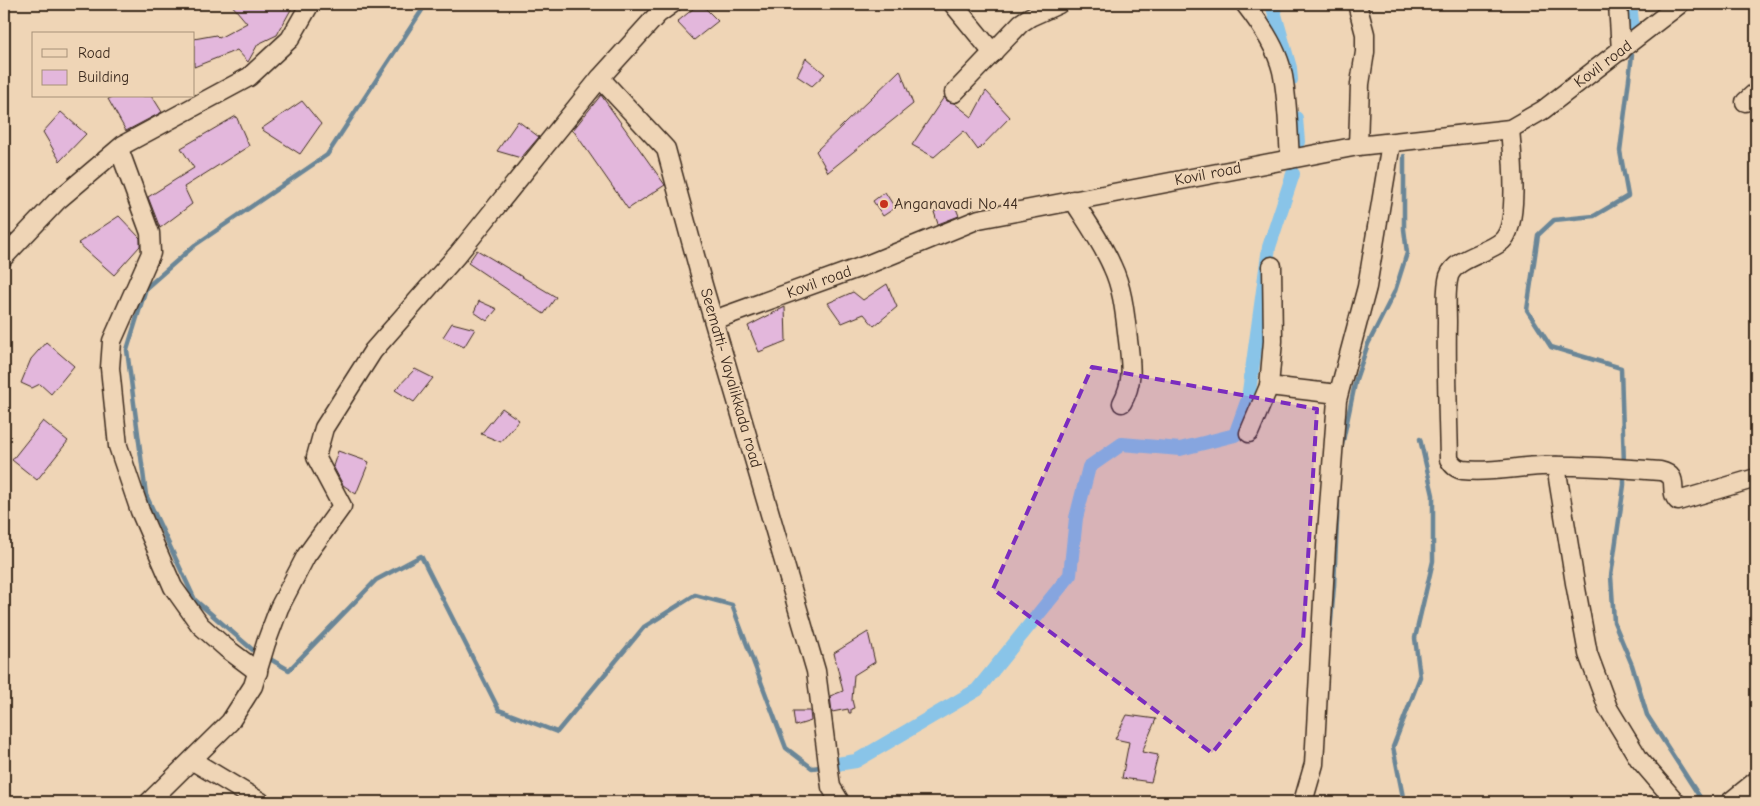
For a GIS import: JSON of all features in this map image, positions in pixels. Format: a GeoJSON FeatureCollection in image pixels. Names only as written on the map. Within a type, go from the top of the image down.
{"type":"FeatureCollection","features":[{"type":"Feature","properties":{"kind":"street"},"geometry":{"type":"LineString","coordinates":[[4,257],[57,201],[119,149],[249,77],[290,39],[310,4]]}},
{"type":"Feature","properties":{"kind":"street"},"geometry":{"type":"LineString","coordinates":[[150,802],[230,722],[253,686],[279,608],[306,556],[342,506],[316,457],[324,428],[373,351],[458,254],[600,78],[658,14],[672,4]]}},
{"type":"Feature","properties":{"kind":"street"},"geometry":{"type":"LineString","coordinates":[[953,4],[993,53]]}},
{"type":"Feature","properties":{"kind":"street"},"geometry":{"type":"LineString","coordinates":[[954,93],[1021,23],[1060,4]]}},
{"type":"Feature","properties":{"kind":"street"},"geometry":{"type":"LineString","coordinates":[[1245,4],[1256,18],[1275,52],[1282,70],[1290,159]]}},
{"type":"Feature","properties":{"kind":"street"},"geometry":{"type":"LineString","coordinates":[[1357,4],[1365,34],[1365,52],[1360,84],[1358,146]]}},
{"type":"Feature","properties":{"kind":"street"},"geometry":{"type":"LineString","coordinates":[[1618,4],[1621,51]]}},
{"type":"Feature","properties":{"kind":"street","name":"Kovil road"},"geometry":{"type":"LineString","coordinates":[[714,320],[869,264],[979,218],[1358,146],[1510,129],[1543,110],[1680,4]]}},
{"type":"Feature","properties":{"kind":"street","name":"Seematti- Vayalikkada road"},"geometry":{"type":"LineString","coordinates":[[600,78],[666,149],[816,671],[832,787],[840,802]]}},
{"type":"Feature","properties":{"kind":"street"},"geometry":{"type":"LineString","coordinates":[[1510,129],[1514,183],[1510,226],[1507,234],[1502,241],[1459,265],[1450,274],[1448,284],[1449,459],[1452,464],[1462,470],[1501,470],[1556,466],[1660,471],[1671,476],[1674,495],[1678,501],[1756,478]]}},
{"type":"Feature","properties":{"kind":"street"},"geometry":{"type":"LineString","coordinates":[[1303,802],[1314,764],[1326,546],[1338,394],[1367,287],[1391,143]]}},
{"type":"Feature","properties":{"kind":"street"},"geometry":{"type":"LineString","coordinates":[[119,149],[150,233],[151,253],[112,341],[110,368],[118,446],[140,511],[173,587],[200,625],[226,648],[258,672]]}},
{"type":"Feature","properties":{"kind":"street"},"geometry":{"type":"LineString","coordinates":[[1073,200],[1098,238],[1113,268],[1124,304],[1132,377],[1122,403]]}},
{"type":"Feature","properties":{"kind":"street"},"geometry":{"type":"LineString","coordinates":[[1249,434],[1269,386],[1273,341],[1272,266]]}},
{"type":"Feature","properties":{"kind":"street"},"geometry":{"type":"LineString","coordinates":[[1269,386],[1338,394]]}},
{"type":"Feature","properties":{"kind":"street"},"geometry":{"type":"LineString","coordinates":[[1556,466],[1574,583],[1588,654],[1608,708],[1638,760],[1676,802]]}},
{"type":"Feature","properties":{"kind":"street"},"geometry":{"type":"LineString","coordinates":[[193,761],[261,802]]}},
{"type":"Feature","properties":{"kind":"street"},"geometry":{"type":"LineString","coordinates":[[1730,802],[1756,781]]}},
{"type":"Feature","properties":{"kind":"highlighted area"},"geometry":{"type":"Polygon","coordinates":[[[1092,367],[1317,409],[1303,641],[1212,753],[993,589],[1092,367]]]}},
{"type":"Feature","properties":{"kind":"building"},"geometry":{"type":"Polygon","coordinates":[[[231,4],[294,4],[277,35],[258,44],[248,62],[237,50],[195,67],[195,39],[216,35],[219,38],[247,23],[231,4]]]}},
{"type":"Feature","properties":{"kind":"building"},"geometry":{"type":"Polygon","coordinates":[[[699,4],[718,21],[694,40],[677,22],[699,4]]]}},
{"type":"Feature","properties":{"kind":"building"},"geometry":{"type":"Polygon","coordinates":[[[806,58],[825,74],[812,86],[797,76],[806,58]]]}},
{"type":"Feature","properties":{"kind":"building"},"geometry":{"type":"Polygon","coordinates":[[[900,70],[913,104],[828,172],[816,151],[900,70]]]}},
{"type":"Feature","properties":{"kind":"building"},"geometry":{"type":"Polygon","coordinates":[[[986,91],[1010,117],[978,150],[964,131],[934,157],[912,145],[944,97],[947,101],[954,103],[972,117],[986,91]]]}},
{"type":"Feature","properties":{"kind":"building"},"geometry":{"type":"Polygon","coordinates":[[[601,95],[665,185],[628,209],[573,130],[601,95]]]}},
{"type":"Feature","properties":{"kind":"building"},"geometry":{"type":"Polygon","coordinates":[[[153,98],[162,112],[126,131],[108,99],[153,98]]]}},
{"type":"Feature","properties":{"kind":"building"},"geometry":{"type":"Polygon","coordinates":[[[302,101],[321,124],[300,154],[261,129],[302,101]]]}},
{"type":"Feature","properties":{"kind":"building"},"geometry":{"type":"Polygon","coordinates":[[[61,112],[86,134],[60,161],[43,132],[61,112]]]}},
{"type":"Feature","properties":{"kind":"building"},"geometry":{"type":"Polygon","coordinates":[[[236,116],[249,146],[184,187],[192,204],[160,228],[148,197],[194,168],[181,148],[236,116]]]}},
{"type":"Feature","properties":{"kind":"building"},"geometry":{"type":"Polygon","coordinates":[[[518,121],[539,137],[521,158],[497,151],[518,121]]]}},
{"type":"Feature","properties":{"kind":"building","name":"Anganavadi No 44"},"geometry":{"type":"Polygon","coordinates":[[[885,192],[895,208],[883,216],[873,201],[885,192]]]}},
{"type":"Feature","properties":{"kind":"building"},"geometry":{"type":"Polygon","coordinates":[[[954,203],[959,216],[938,224],[934,212],[954,203]]]}},
{"type":"Feature","properties":{"kind":"building"},"geometry":{"type":"Polygon","coordinates":[[[119,216],[140,238],[140,246],[114,275],[78,243],[119,216]]]}},
{"type":"Feature","properties":{"kind":"building"},"geometry":{"type":"Polygon","coordinates":[[[477,250],[556,297],[544,314],[468,263],[477,250]]]}},
{"type":"Feature","properties":{"kind":"building"},"geometry":{"type":"Polygon","coordinates":[[[887,284],[897,307],[874,326],[864,314],[842,323],[828,303],[853,292],[863,300],[887,284]]]}},
{"type":"Feature","properties":{"kind":"building"},"geometry":{"type":"Polygon","coordinates":[[[479,301],[497,309],[487,321],[474,312],[479,301]]]}},
{"type":"Feature","properties":{"kind":"building"},"geometry":{"type":"Polygon","coordinates":[[[785,307],[786,341],[759,352],[748,326],[785,307]]]}},
{"type":"Feature","properties":{"kind":"building"},"geometry":{"type":"Polygon","coordinates":[[[452,323],[475,329],[464,347],[443,337],[452,323]]]}},
{"type":"Feature","properties":{"kind":"building"},"geometry":{"type":"Polygon","coordinates":[[[46,342],[74,366],[51,394],[40,384],[32,388],[21,383],[31,359],[46,342]]]}},
{"type":"Feature","properties":{"kind":"building"},"geometry":{"type":"Polygon","coordinates":[[[415,369],[433,378],[414,402],[395,390],[415,369]]]}},
{"type":"Feature","properties":{"kind":"building"},"geometry":{"type":"Polygon","coordinates":[[[502,408],[519,420],[501,442],[481,434],[502,408]]]}},
{"type":"Feature","properties":{"kind":"building"},"geometry":{"type":"Polygon","coordinates":[[[43,421],[68,441],[37,480],[12,460],[43,421]]]}},
{"type":"Feature","properties":{"kind":"building"},"geometry":{"type":"Polygon","coordinates":[[[338,451],[369,462],[356,494],[343,485],[333,466],[338,451]]]}},
{"type":"Feature","properties":{"kind":"building"},"geometry":{"type":"Polygon","coordinates":[[[868,632],[875,662],[854,675],[852,700],[854,708],[851,709],[851,713],[849,713],[848,709],[832,712],[830,696],[843,691],[834,653],[868,632]]]}},
{"type":"Feature","properties":{"kind":"building"},"geometry":{"type":"Polygon","coordinates":[[[793,711],[810,711],[811,721],[795,726],[793,711]]]}},
{"type":"Feature","properties":{"kind":"building"},"geometry":{"type":"Polygon","coordinates":[[[1127,715],[1156,719],[1142,752],[1158,755],[1151,782],[1122,778],[1129,742],[1115,739],[1127,715]]]}},
{"type":"Feature","properties":{"kind":"waterway"},"geometry":{"type":"LineString","coordinates":[[254,651],[195,600],[146,495],[127,350],[146,288],[195,245],[327,155],[426,4]]}},
{"type":"Feature","properties":{"kind":"waterway"},"geometry":{"type":"LineString","coordinates":[[1272,4],[1290,68],[1291,80]]}},
{"type":"Feature","properties":{"kind":"waterway"},"geometry":{"type":"LineString","coordinates":[[1630,4],[1633,31]]}},
{"type":"Feature","properties":{"kind":"waterway"},"geometry":{"type":"LineString","coordinates":[[1624,465],[1621,368],[1551,347],[1527,310],[1538,235],[1554,220],[1594,216],[1628,196],[1620,151],[1632,55]]}},
{"type":"Feature","properties":{"kind":"waterway"},"geometry":{"type":"LineString","coordinates":[[1296,118],[1298,142]]}},
{"type":"Feature","properties":{"kind":"waterway"},"geometry":{"type":"LineString","coordinates":[[1341,450],[1356,379],[1368,344],[1395,291],[1407,253],[1404,229],[1404,156]]}},
{"type":"Feature","properties":{"kind":"waterway"},"geometry":{"type":"LineString","coordinates":[[837,764],[856,761],[977,690],[1070,575],[1076,518],[1089,467],[1122,444],[1180,449],[1235,435],[1248,399],[1269,247],[1293,174]]}},
{"type":"Feature","properties":{"kind":"waterway"},"geometry":{"type":"LineString","coordinates":[[1404,802],[1393,747],[1420,677],[1415,638],[1433,561],[1433,495],[1420,439]]}},
{"type":"Feature","properties":{"kind":"waterway"},"geometry":{"type":"LineString","coordinates":[[1624,473],[1624,485],[1611,576],[1614,622],[1632,665],[1647,715],[1703,802]]}},
{"type":"Feature","properties":{"kind":"waterway"},"geometry":{"type":"LineString","coordinates":[[1330,632],[1338,500]]}},
{"type":"Feature","properties":{"kind":"waterway"},"geometry":{"type":"LineString","coordinates":[[270,659],[289,670],[376,580],[421,556],[499,710],[557,732],[644,627],[695,595],[732,605],[786,748],[812,768],[821,767]]}},
{"type":"Feature","properties":{"kind":"place","name":"Anganavadi No 44"},"geometry":{"type":"Point","coordinates":[884,204]}}]}
